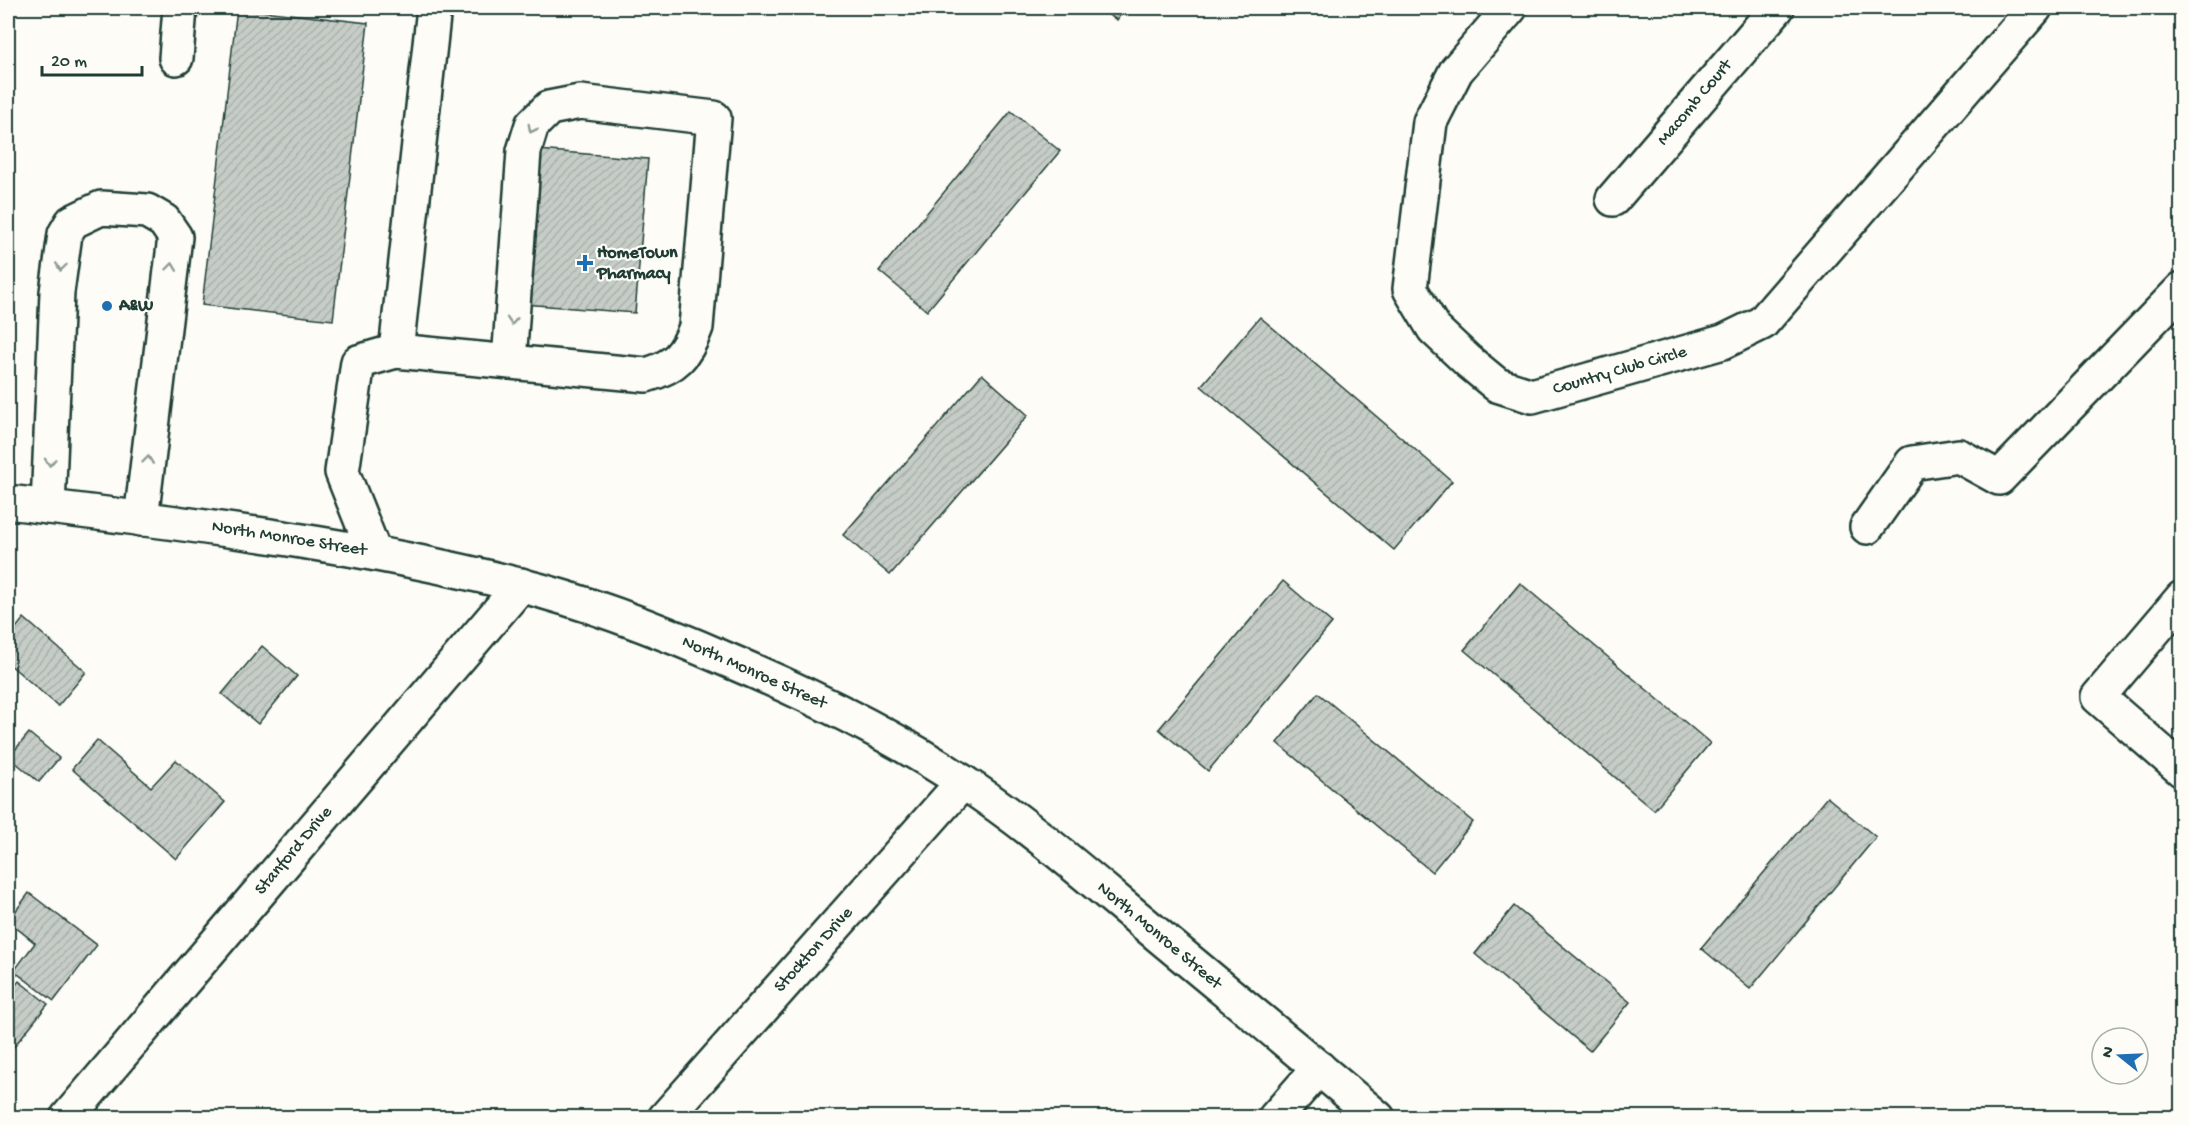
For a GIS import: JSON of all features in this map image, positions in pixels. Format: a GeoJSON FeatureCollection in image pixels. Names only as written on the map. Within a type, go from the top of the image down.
{"type":"FeatureCollection","features":[{"type":"Feature","properties":{"kind":"street"},"geometry":{"type":"LineString","coordinates":[[176,58],[180,8]]}},
{"type":"Feature","properties":{"kind":"street"},"geometry":{"type":"LineString","coordinates":[[396,351],[434,8]]}},
{"type":"Feature","properties":{"kind":"street","name":"Country Club Circle"},"geometry":{"type":"LineString","coordinates":[[1510,8],[1456,70],[1430,122],[1410,289],[1434,329],[1468,361],[1497,385],[1532,396],[1723,342],[1762,323],[2035,8]]}},
{"type":"Feature","properties":{"kind":"street","name":"Macomb Court"},"geometry":{"type":"LineString","coordinates":[[1613,199],[1776,8]]}},
{"type":"Feature","properties":{"kind":"street"},"geometry":{"type":"LineString","coordinates":[[374,552],[342,472],[358,362],[396,351],[509,362],[646,375],[664,370],[688,348],[696,327],[714,118],[580,102],[549,108],[532,124],[524,152],[509,362]]}},
{"type":"Feature","properties":{"kind":"street"},"geometry":{"type":"LineString","coordinates":[[48,507],[57,292],[65,234],[72,222],[101,208],[147,211],[164,221],[175,237],[141,519]]}},
{"type":"Feature","properties":{"kind":"street"},"geometry":{"type":"LineString","coordinates":[[1867,527],[1912,463],[1959,456],[1999,478],[2181,289]]}},
{"type":"Feature","properties":{"kind":"street","name":"North Monroe Street"},"geometry":{"type":"LineString","coordinates":[[8,502],[249,532],[374,552],[521,585],[679,639],[800,691],[868,725],[963,782],[1052,847],[1378,1118]]}},
{"type":"Feature","properties":{"kind":"street","name":"Stanford Drive"},"geometry":{"type":"LineString","coordinates":[[67,1118],[521,585]]}},
{"type":"Feature","properties":{"kind":"street"},"geometry":{"type":"LineString","coordinates":[[2181,598],[2098,697],[2181,770]]}},
{"type":"Feature","properties":{"kind":"street","name":"Stockton Drive"},"geometry":{"type":"LineString","coordinates":[[665,1118],[963,782]]}},
{"type":"Feature","properties":{"kind":"street"},"geometry":{"type":"LineString","coordinates":[[1275,1118],[1318,1068]]}},
{"type":"Feature","properties":{"kind":"building"},"geometry":{"type":"Polygon","coordinates":[[[237,8],[368,23],[333,320],[202,305],[237,8]]]}},
{"type":"Feature","properties":{"kind":"building"},"geometry":{"type":"Polygon","coordinates":[[[1097,8],[1125,8],[1117,20],[1097,8]]]}},
{"type":"Feature","properties":{"kind":"building"},"geometry":{"type":"Polygon","coordinates":[[[1011,111],[1060,151],[927,311],[879,271],[1011,111]]]}},
{"type":"Feature","properties":{"kind":"building"},"geometry":{"type":"Polygon","coordinates":[[[537,150],[648,159],[635,313],[524,304],[537,150]]]}},
{"type":"Feature","properties":{"kind":"building"},"geometry":{"type":"Polygon","coordinates":[[[1260,317],[1452,481],[1394,550],[1201,386],[1260,317]]]}},
{"type":"Feature","properties":{"kind":"building"},"geometry":{"type":"Polygon","coordinates":[[[982,374],[1028,415],[890,575],[843,535],[982,374]]]}},
{"type":"Feature","properties":{"kind":"building"},"geometry":{"type":"Polygon","coordinates":[[[1283,581],[1332,623],[1208,771],[1159,729],[1283,581]]]}},
{"type":"Feature","properties":{"kind":"building"},"geometry":{"type":"Polygon","coordinates":[[[1520,583],[1710,743],[1654,810],[1464,650],[1520,583]]]}},
{"type":"Feature","properties":{"kind":"building"},"geometry":{"type":"Polygon","coordinates":[[[24,618],[86,672],[58,706],[8,663],[8,638],[24,618]]]}},
{"type":"Feature","properties":{"kind":"building"},"geometry":{"type":"Polygon","coordinates":[[[262,646],[297,676],[258,724],[222,694],[262,646]]]}},
{"type":"Feature","properties":{"kind":"building"},"geometry":{"type":"Polygon","coordinates":[[[1318,693],[1473,822],[1432,872],[1277,743],[1318,693]]]}},
{"type":"Feature","properties":{"kind":"building"},"geometry":{"type":"Polygon","coordinates":[[[29,733],[59,758],[39,782],[9,757],[29,733]]]}},
{"type":"Feature","properties":{"kind":"building"},"geometry":{"type":"Polygon","coordinates":[[[97,740],[151,787],[176,760],[225,802],[176,859],[72,769],[97,740]]]}},
{"type":"Feature","properties":{"kind":"building"},"geometry":{"type":"Polygon","coordinates":[[[1827,797],[1876,837],[1750,989],[1701,948],[1827,797]]]}},
{"type":"Feature","properties":{"kind":"building"},"geometry":{"type":"Polygon","coordinates":[[[29,893],[97,945],[54,1001],[14,971],[35,943],[8,921],[29,893]]]}},
{"type":"Feature","properties":{"kind":"building"},"geometry":{"type":"Polygon","coordinates":[[[1514,906],[1630,1002],[1590,1051],[1475,954],[1514,906]]]}},
{"type":"Feature","properties":{"kind":"building"},"geometry":{"type":"Polygon","coordinates":[[[19,981],[48,1004],[8,1054],[8,995],[19,981]]]}},
{"type":"Feature","properties":{"kind":"place","name":"HomeTown Pharmacy"},"geometry":{"type":"Point","coordinates":[585,263]}},
{"type":"Feature","properties":{"kind":"place","name":"A&W"},"geometry":{"type":"Point","coordinates":[107,306]}}]}
